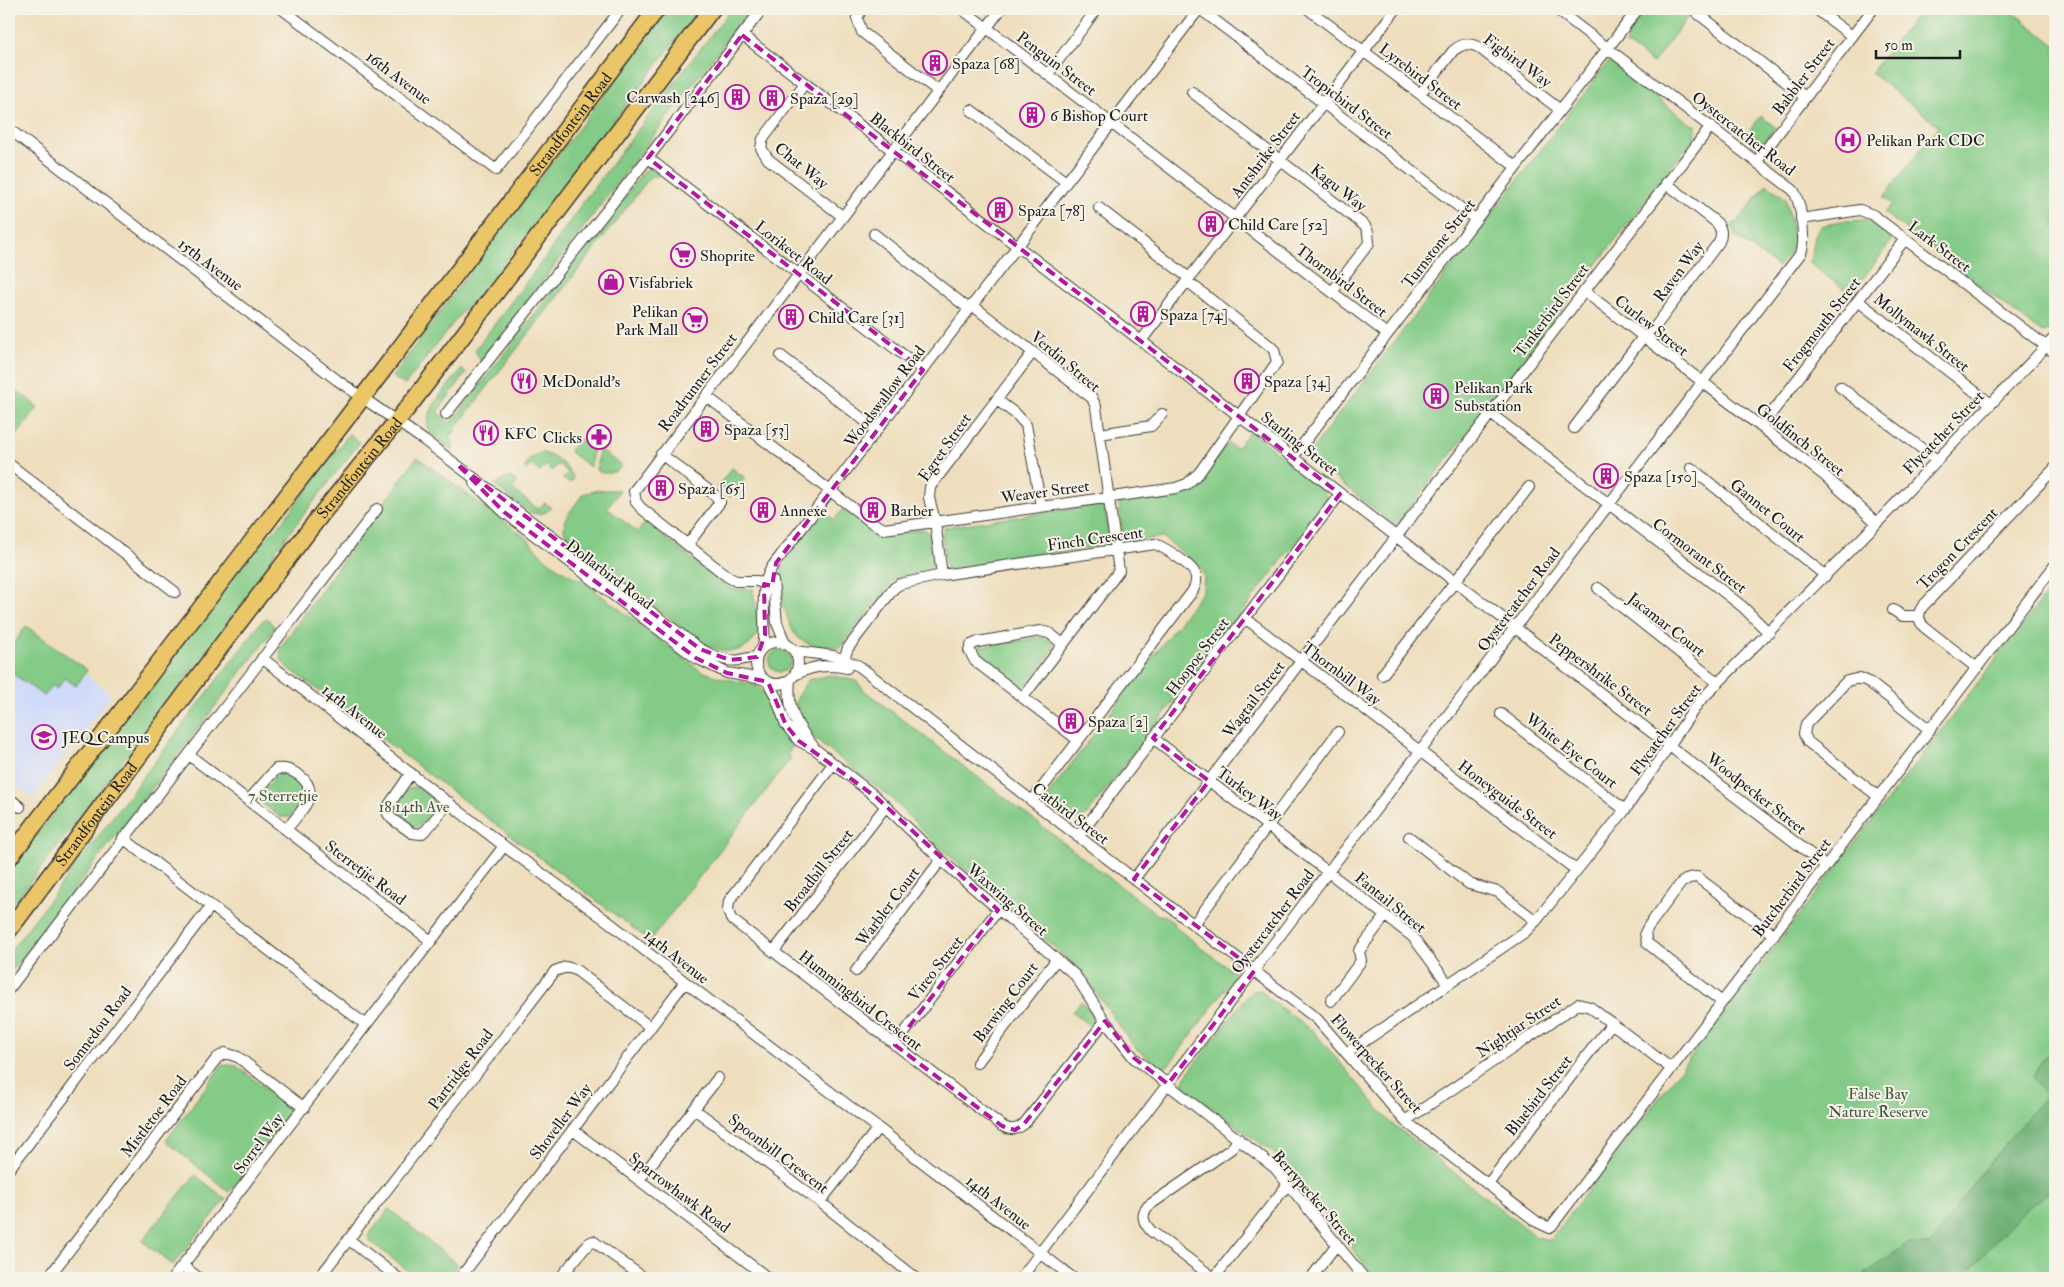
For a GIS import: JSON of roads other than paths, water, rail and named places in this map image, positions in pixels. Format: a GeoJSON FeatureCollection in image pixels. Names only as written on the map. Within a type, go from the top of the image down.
{"type":"FeatureCollection","features":[{"type":"Feature","properties":{"kind":"main road","name":"Strandfontein Road"},"geometry":{"type":"LineString","coordinates":[[9,858],[657,9]]}},
{"type":"Feature","properties":{"kind":"main road","name":"Strandfontein Road"},"geometry":{"type":"LineString","coordinates":[[9,930],[230,634],[712,9]]}},
{"type":"Feature","properties":{"kind":"street","name":"16th Avenue"},"geometry":{"type":"LineString","coordinates":[[282,9],[496,170],[620,9]]}},
{"type":"Feature","properties":{"kind":"street"},"geometry":{"type":"LineString","coordinates":[[446,414],[648,158],[762,9]]}},
{"type":"Feature","properties":{"kind":"street"},"geometry":{"type":"LineString","coordinates":[[862,9],[857,18],[862,32],[938,91]]}},
{"type":"Feature","properties":{"kind":"street","name":"Penguin Street"},"geometry":{"type":"LineString","coordinates":[[962,9],[1111,123]]}},
{"type":"Feature","properties":{"kind":"street","name":"Roadrunner Street"},"geometry":{"type":"LineString","coordinates":[[768,585],[757,581],[736,581],[731,579],[641,508],[636,502],[634,491],[1001,9]]}},
{"type":"Feature","properties":{"kind":"street"},"geometry":{"type":"LineString","coordinates":[[1048,74],[1097,9]]}},
{"type":"Feature","properties":{"kind":"street","name":"Tropicbird Street"},"geometry":{"type":"LineString","coordinates":[[1199,9],[1475,219]]}},
{"type":"Feature","properties":{"kind":"street","name":"Woodswallow Road"},"geometry":{"type":"LineString","coordinates":[[763,647],[768,585],[776,563],[1199,9]]}},
{"type":"Feature","properties":{"kind":"street","name":"Lyrebird Street"},"geometry":{"type":"LineString","coordinates":[[1308,9],[1516,167]]}},
{"type":"Feature","properties":{"kind":"street","name":"Antshrike Street"},"geometry":{"type":"LineString","coordinates":[[1141,341],[1396,9]]}},
{"type":"Feature","properties":{"kind":"street","name":"Oystercatcher Road"},"geometry":{"type":"LineString","coordinates":[[1021,1278],[1328,872],[1801,253],[1804,239],[1796,194],[1793,190],[1556,9]]}},
{"type":"Feature","properties":{"kind":"street","name":"Turnstone Street"},"geometry":{"type":"LineString","coordinates":[[1293,458],[1559,109],[1638,9]]}},
{"type":"Feature","properties":{"kind":"street"},"geometry":{"type":"LineString","coordinates":[[1816,9],[1852,36]]}},
{"type":"Feature","properties":{"kind":"street","name":"Babbler Street"},"geometry":{"type":"LineString","coordinates":[[1757,162],[1805,96],[1873,9]]}},
{"type":"Feature","properties":{"kind":"street"},"geometry":{"type":"LineString","coordinates":[[1696,12],[1805,96]]}},
{"type":"Feature","properties":{"kind":"street","name":"Blackbird Street"},"geometry":{"type":"LineString","coordinates":[[742,35],[1017,246]]}},
{"type":"Feature","properties":{"kind":"street","name":"Figbird Way"},"geometry":{"type":"LineString","coordinates":[[1420,94],[1453,51],[1467,43],[1478,46],[1559,109]]}},
{"type":"Feature","properties":{"kind":"street","name":"Chat Way"},"geometry":{"type":"LineString","coordinates":[[805,83],[763,139],[761,148],[768,159],[842,216]]}},
{"type":"Feature","properties":{"kind":"street","name":"Kagu Way"},"geometry":{"type":"LineString","coordinates":[[1192,92],[1356,219],[1368,232],[1369,243],[1332,292]]}},
{"type":"Feature","properties":{"kind":"street"},"geometry":{"type":"LineString","coordinates":[[971,110],[1066,182]]}},
{"type":"Feature","properties":{"kind":"street","name":"Thornbird Street"},"geometry":{"type":"LineString","coordinates":[[1111,123],[1387,334]]}},
{"type":"Feature","properties":{"kind":"street","name":"Tinkerbird Street"},"geometry":{"type":"LineString","coordinates":[[1396,537],[1711,126]]}},
{"type":"Feature","properties":{"kind":"street","name":"15th Avenue"},"geometry":{"type":"LineString","coordinates":[[9,129],[337,380],[363,396],[396,421]]}},
{"type":"Feature","properties":{"kind":"street","name":"Lorikeet Road"},"geometry":{"type":"LineString","coordinates":[[648,158],[923,370]]}},
{"type":"Feature","properties":{"kind":"street","name":"Raven Way"},"geometry":{"type":"LineString","coordinates":[[1644,338],[1719,242],[1722,234],[1717,223],[1666,183]]}},
{"type":"Feature","properties":{"kind":"street"},"geometry":{"type":"LineString","coordinates":[[1099,208],[1188,279]]}},
{"type":"Feature","properties":{"kind":"street","name":"Lark Street"},"geometry":{"type":"LineString","coordinates":[[1801,219],[1860,210],[1867,212],[1905,238],[2055,353]]}},
{"type":"Feature","properties":{"kind":"street","name":"Verdin Street"},"geometry":{"type":"LineString","coordinates":[[874,234],[1033,352],[1092,398],[1096,407],[1110,497],[1118,571],[1023,697]]}},
{"type":"Feature","properties":{"kind":"street","name":"Frogmouth Street"},"geometry":{"type":"LineString","coordinates":[[1761,427],[1905,238]]}},
{"type":"Feature","properties":{"kind":"street","name":"Starling Street"},"geometry":{"type":"LineString","coordinates":[[1017,246],[1515,628]]}},
{"type":"Feature","properties":{"kind":"street","name":"Weaver Street"},"geometry":{"type":"LineString","coordinates":[[706,396],[871,522],[884,529],[1176,488],[1193,480],[1212,456],[1277,362],[1274,350],[1266,342],[1188,279]]}},
{"type":"Feature","properties":{"kind":"street","name":"Curlew Street"},"geometry":{"type":"LineString","coordinates":[[1584,291],[1702,383]]}},
{"type":"Feature","properties":{"kind":"street","name":"Mollymawk Street"},"geometry":{"type":"LineString","coordinates":[[1858,301],[1991,404]]}},
{"type":"Feature","properties":{"kind":"street","name":"Flycatcher Street"},"geometry":{"type":"LineString","coordinates":[[1347,1053],[1525,932],[1536,921],[1625,810],[1693,710],[1826,576],[2055,336]]}},
{"type":"Feature","properties":{"kind":"street"},"geometry":{"type":"LineString","coordinates":[[1574,428],[1644,338]]}},
{"type":"Feature","properties":{"kind":"street","name":"Egret Street"},"geometry":{"type":"LineString","coordinates":[[942,575],[935,521],[929,498],[930,487],[1033,352]]}},
{"type":"Feature","properties":{"kind":"street"},"geometry":{"type":"LineString","coordinates":[[781,356],[877,430]]}},
{"type":"Feature","properties":{"kind":"street","name":"Goldfinch Street"},"geometry":{"type":"LineString","coordinates":[[1702,383],[1844,492],[1877,523]]}},
{"type":"Feature","properties":{"kind":"street"},"geometry":{"type":"LineString","coordinates":[[1840,387],[1937,460]]}},
{"type":"Feature","properties":{"kind":"street"},"geometry":{"type":"LineString","coordinates":[[997,400],[1017,415],[1026,425],[1041,506]]}},
{"type":"Feature","properties":{"kind":"street"},"geometry":{"type":"LineString","coordinates":[[1100,434],[1151,426],[1162,414]]}},
{"type":"Feature","properties":{"kind":"street","name":"Cormorant Street"},"geometry":{"type":"LineString","coordinates":[[1491,414],[1743,607],[1769,633]]}},
{"type":"Feature","properties":{"kind":"street","name":"Dollarbird Road"},"geometry":{"type":"LineString","coordinates":[[396,421],[456,464],[700,649],[730,660],[757,657]]}},
{"type":"Feature","properties":{"kind":"street"},"geometry":{"type":"LineString","coordinates":[[661,454],[716,496],[720,502],[688,544]]}},
{"type":"Feature","properties":{"kind":"street"},"geometry":{"type":"LineString","coordinates":[[9,464],[175,592]]}},
{"type":"Feature","properties":{"kind":"street","name":"Dollarbird Road"},"geometry":{"type":"LineString","coordinates":[[456,464],[504,512],[696,658],[727,673],[765,680]]}},
{"type":"Feature","properties":{"kind":"street","name":"Gannet Court"},"geometry":{"type":"LineString","coordinates":[[1691,468],[1826,576]]}},
{"type":"Feature","properties":{"kind":"street","name":"Trogon Crescent"},"geometry":{"type":"LineString","coordinates":[[1977,668],[1924,628],[1919,616],[1924,604],[2055,468]]}},
{"type":"Feature","properties":{"kind":"street"},"geometry":{"type":"LineString","coordinates":[[1382,675],[1529,487]]}},
{"type":"Feature","properties":{"kind":"street","name":"Hoopoe Street"},"geometry":{"type":"LineString","coordinates":[[1078,836],[1340,494]]}},
{"type":"Feature","properties":{"kind":"street"},"geometry":{"type":"LineString","coordinates":[[9,988],[377,509]]}},
{"type":"Feature","properties":{"kind":"street","name":"Wagtail Street"},"geometry":{"type":"LineString","coordinates":[[1134,880],[1396,537]]}},
{"type":"Feature","properties":{"kind":"street","name":"Finch Crescent"},"geometry":{"type":"LineString","coordinates":[[843,663],[848,648],[894,588],[900,584],[942,575],[1155,544],[1163,547],[1193,570],[1196,576],[1196,584],[1192,592],[1032,801]]}},
{"type":"Feature","properties":{"kind":"street","name":"Butcherbird Street"},"geometry":{"type":"LineString","coordinates":[[1550,1228],[2055,565]]}},
{"type":"Feature","properties":{"kind":"street","name":"Woodswallow Road"},"geometry":{"type":"LineString","coordinates":[[768,585],[777,623],[785,643]]}},
{"type":"Feature","properties":{"kind":"street","name":"Jacamar Court"},"geometry":{"type":"LineString","coordinates":[[1598,588],[1718,683]]}},
{"type":"Feature","properties":{"kind":"street"},"geometry":{"type":"LineString","coordinates":[[1893,610],[1903,616],[1919,616]]}},
{"type":"Feature","properties":{"kind":"street","name":"Thornbill Way"},"geometry":{"type":"LineString","coordinates":[[1245,618],[1421,751]]}},
{"type":"Feature","properties":{"kind":"street","name":"Peppershrike Street"},"geometry":{"type":"LineString","coordinates":[[1515,628],[1670,745]]}},
{"type":"Feature","properties":{"kind":"street"},"geometry":{"type":"LineString","coordinates":[[1063,644],[1049,633],[1040,631],[978,642],[971,645],[970,653],[975,661],[1078,740]]}},
{"type":"Feature","properties":{"kind":"street"},"geometry":{"type":"LineString","coordinates":[[774,642],[785,643],[795,651],[798,661],[792,678],[779,684],[765,680],[756,668],[757,657],[763,647],[774,642]]}},
{"type":"Feature","properties":{"kind":"street","name":"Catbird Street"},"geometry":{"type":"LineString","coordinates":[[795,651],[826,654],[872,676],[1134,880],[1254,970]]}},
{"type":"Feature","properties":{"kind":"street","name":"14th Avenue"},"geometry":{"type":"LineString","coordinates":[[262,658],[504,846],[610,923],[1073,1278]]}},
{"type":"Feature","properties":{"kind":"street","name":"Catbird Street"},"geometry":{"type":"LineString","coordinates":[[792,678],[807,668],[843,663]]}},
{"type":"Feature","properties":{"kind":"street","name":"Waxwing Street"},"geometry":{"type":"LineString","coordinates":[[792,678],[788,694],[791,710],[798,726],[815,749]]}},
{"type":"Feature","properties":{"kind":"street"},"geometry":{"type":"LineString","coordinates":[[1878,797],[1808,742],[1804,734],[1806,724],[1847,681],[1860,678],[1869,682],[1930,730]]}},
{"type":"Feature","properties":{"kind":"street","name":"Waxwing Street"},"geometry":{"type":"LineString","coordinates":[[765,680],[776,696],[786,725],[799,741],[815,749],[886,806],[941,860],[1081,983],[1105,1021],[1134,1058],[1168,1084]]}},
{"type":"Feature","properties":{"kind":"street","name":"White Eye Court"},"geometry":{"type":"LineString","coordinates":[[1500,714],[1625,810]]}},
{"type":"Feature","properties":{"kind":"street"},"geometry":{"type":"LineString","coordinates":[[1194,924],[1338,732]]}},
{"type":"Feature","properties":{"kind":"street","name":"Turkey Way"},"geometry":{"type":"LineString","coordinates":[[1153,738],[1328,872]]}},
{"type":"Feature","properties":{"kind":"street","name":"Woodpecker Street"},"geometry":{"type":"LineString","coordinates":[[1670,745],[1826,866]]}},
{"type":"Feature","properties":{"kind":"street","name":"Honeyguide Street"},"geometry":{"type":"LineString","coordinates":[[1421,751],[1576,870]]}},
{"type":"Feature","properties":{"kind":"street","name":"Sterretjie Road"},"geometry":{"type":"LineString","coordinates":[[189,754],[431,941]]}},
{"type":"Feature","properties":{"kind":"street","name":"Hummingbird Crescent"},"geometry":{"type":"LineString","coordinates":[[833,764],[728,905],[729,915],[732,920],[1002,1126],[1015,1130],[1024,1124],[1105,1021]]}},
{"type":"Feature","properties":{"kind":"street"},"geometry":{"type":"LineString","coordinates":[[248,801],[276,769],[288,769],[303,779],[310,787],[311,795],[286,830]]}},
{"type":"Feature","properties":{"kind":"street"},"geometry":{"type":"LineString","coordinates":[[411,773],[389,805],[388,814],[392,819],[412,833],[421,834],[449,802]]}},
{"type":"Feature","properties":{"kind":"street"},"geometry":{"type":"LineString","coordinates":[[9,798],[20,807]]}},
{"type":"Feature","properties":{"kind":"street","name":"Broadbill Street"},"geometry":{"type":"LineString","coordinates":[[774,951],[886,806]]}},
{"type":"Feature","properties":{"kind":"street"},"geometry":{"type":"LineString","coordinates":[[1409,836],[1469,884],[1498,892],[1536,921]]}},
{"type":"Feature","properties":{"kind":"street"},"geometry":{"type":"LineString","coordinates":[[124,838],[366,1025]]}},
{"type":"Feature","properties":{"kind":"street"},"geometry":{"type":"LineString","coordinates":[[431,941],[504,846]]}},
{"type":"Feature","properties":{"kind":"street","name":"Warbler Court"},"geometry":{"type":"LineString","coordinates":[[856,971],[941,860]]}},
{"type":"Feature","properties":{"kind":"street","name":"Fantail Street"},"geometry":{"type":"LineString","coordinates":[[1328,872],[1413,937],[1448,984]]}},
{"type":"Feature","properties":{"kind":"street"},"geometry":{"type":"LineString","coordinates":[[1722,1002],[1647,943],[1645,933],[1648,926],[1682,883],[1690,878],[1697,878],[1774,935]]}},
{"type":"Feature","properties":{"kind":"street","name":"Sonnedou Road"},"geometry":{"type":"LineString","coordinates":[[9,1170],[211,906]]}},
{"type":"Feature","properties":{"kind":"street","name":"Vireo Street"},"geometry":{"type":"LineString","coordinates":[[895,1045],[998,910]]}},
{"type":"Feature","properties":{"kind":"street"},"geometry":{"type":"LineString","coordinates":[[1332,1001],[1361,961],[1359,951],[1385,916]]}},
{"type":"Feature","properties":{"kind":"street","name":"Sorrel Way"},"geometry":{"type":"LineString","coordinates":[[173,1278],[431,941]]}},
{"type":"Feature","properties":{"kind":"street","name":"Barwing Court"},"geometry":{"type":"LineString","coordinates":[[977,1063],[1056,960]]}},
{"type":"Feature","properties":{"kind":"street","name":"Partridge Road"},"geometry":{"type":"LineString","coordinates":[[319,1278],[555,971],[566,968],[576,970],[650,1027]]}},
{"type":"Feature","properties":{"kind":"street","name":"Flowerpecker Street"},"geometry":{"type":"LineString","coordinates":[[1254,970],[1317,1019],[1405,1121],[1537,1222],[1550,1228]]}},
{"type":"Feature","properties":{"kind":"street","name":"Shoveller Way"},"geometry":{"type":"LineString","coordinates":[[460,1278],[685,982]]}},
{"type":"Feature","properties":{"kind":"street","name":"Nightjar Street"},"geometry":{"type":"LineString","coordinates":[[1405,1121],[1578,1004],[1590,1007],[1672,1069]]}},
{"type":"Feature","properties":{"kind":"street","name":"Bluebird Street"},"geometry":{"type":"LineString","coordinates":[[1488,1184],[1612,1024]]}},
{"type":"Feature","properties":{"kind":"street","name":"Mistletoe Road"},"geometry":{"type":"LineString","coordinates":[[48,1278],[217,1058],[229,1053],[238,1057],[304,1108]]}},
{"type":"Feature","properties":{"kind":"street"},"geometry":{"type":"LineString","coordinates":[[639,1180],[718,1078]]}},
{"type":"Feature","properties":{"kind":"street","name":"Berrypecker Street"},"geometry":{"type":"LineString","coordinates":[[1168,1084],[1275,1168],[1364,1278]]}},
{"type":"Feature","properties":{"kind":"street","name":"Spoonbill Crescent"},"geometry":{"type":"LineString","coordinates":[[694,1109],[820,1202],[916,1278]]}},
{"type":"Feature","properties":{"kind":"street"},"geometry":{"type":"LineString","coordinates":[[820,1202],[878,1128]]}},
{"type":"Feature","properties":{"kind":"street","name":"Sparrowhawk Road"},"geometry":{"type":"LineString","coordinates":[[573,1130],[765,1277]]}},
{"type":"Feature","properties":{"kind":"street"},"geometry":{"type":"LineString","coordinates":[[1239,1140],[1231,1149],[1148,1206],[1144,1214],[1145,1223],[1151,1232],[1214,1278],[1288,1184]]}},
{"type":"Feature","properties":{"kind":"street"},"geometry":{"type":"LineString","coordinates":[[348,1239],[398,1278]]}},
{"type":"Feature","properties":{"kind":"street"},"geometry":{"type":"LineString","coordinates":[[560,1278],[589,1243],[593,1241],[644,1278]]}},
{"type":"Feature","properties":{"kind":"street"},"geometry":{"type":"LineString","coordinates":[[1310,1278],[1337,1244]]}},
{"type":"Feature","properties":{"kind":"street"},"geometry":{"type":"LineString","coordinates":[[183,1266],[199,1278]]}},
{"type":"Feature","properties":{"kind":"place","name":"Spaza [68]"},"geometry":{"type":"Point","coordinates":[935,63]}},
{"type":"Feature","properties":{"kind":"place","name":"Carwash [246]"},"geometry":{"type":"Point","coordinates":[737,97]}},
{"type":"Feature","properties":{"kind":"place","name":"Spaza [29]"},"geometry":{"type":"Point","coordinates":[772,98]}},
{"type":"Feature","properties":{"kind":"place","name":"6 Bishop Court"},"geometry":{"type":"Point","coordinates":[1032,115]}},
{"type":"Feature","properties":{"kind":"place","name":"Pelikan Park CDC"},"geometry":{"type":"Point","coordinates":[1848,140]}},
{"type":"Feature","properties":{"kind":"place","name":"Spaza [78]"},"geometry":{"type":"Point","coordinates":[1000,210]}},
{"type":"Feature","properties":{"kind":"place","name":"Child Care [52]"},"geometry":{"type":"Point","coordinates":[1211,224]}},
{"type":"Feature","properties":{"kind":"place","name":"Shoprite"},"geometry":{"type":"Point","coordinates":[683,255]}},
{"type":"Feature","properties":{"kind":"place","name":"Visfabriek"},"geometry":{"type":"Point","coordinates":[611,282]}},
{"type":"Feature","properties":{"kind":"place","name":"Spaza [74]"},"geometry":{"type":"Point","coordinates":[1143,314]}},
{"type":"Feature","properties":{"kind":"place","name":"Child Care [31]"},"geometry":{"type":"Point","coordinates":[791,317]}},
{"type":"Feature","properties":{"kind":"place","name":"Pelikan Park Mall"},"geometry":{"type":"Point","coordinates":[695,320]}},
{"type":"Feature","properties":{"kind":"place","name":"McDonald's"},"geometry":{"type":"Point","coordinates":[524,381]}},
{"type":"Feature","properties":{"kind":"place","name":"Spaza [34]"},"geometry":{"type":"Point","coordinates":[1247,381]}},
{"type":"Feature","properties":{"kind":"place","name":"Pelikan Park Substation"},"geometry":{"type":"Point","coordinates":[1436,396]}},
{"type":"Feature","properties":{"kind":"place","name":"Spaza [53]"},"geometry":{"type":"Point","coordinates":[706,429]}},
{"type":"Feature","properties":{"kind":"place","name":"KFC"},"geometry":{"type":"Point","coordinates":[486,433]}},
{"type":"Feature","properties":{"kind":"place","name":"Clicks"},"geometry":{"type":"Point","coordinates":[599,437]}},
{"type":"Feature","properties":{"kind":"place","name":"Spaza [150]"},"geometry":{"type":"Point","coordinates":[1606,476]}},
{"type":"Feature","properties":{"kind":"place","name":"Spaza [65]"},"geometry":{"type":"Point","coordinates":[661,488]}},
{"type":"Feature","properties":{"kind":"place","name":"Annexe"},"geometry":{"type":"Point","coordinates":[763,510]}},
{"type":"Feature","properties":{"kind":"place","name":"Barber"},"geometry":{"type":"Point","coordinates":[873,510]}},
{"type":"Feature","properties":{"kind":"place","name":"Spaza [2]"},"geometry":{"type":"Point","coordinates":[1071,721]}},
{"type":"Feature","properties":{"kind":"place","name":"JEQ Campus"},"geometry":{"type":"Point","coordinates":[44,737]}},
{"type":"Feature","properties":{"kind":"park label","name":"7 Sterretjie"},"geometry":{"type":"Point","coordinates":[283,795]}},
{"type":"Feature","properties":{"kind":"park label","name":"18 14th Ave"},"geometry":{"type":"Point","coordinates":[414,806]}},
{"type":"Feature","properties":{"kind":"park label","name":"False Bay Nature Reserve"},"geometry":{"type":"Point","coordinates":[1878,1102]}}]}
